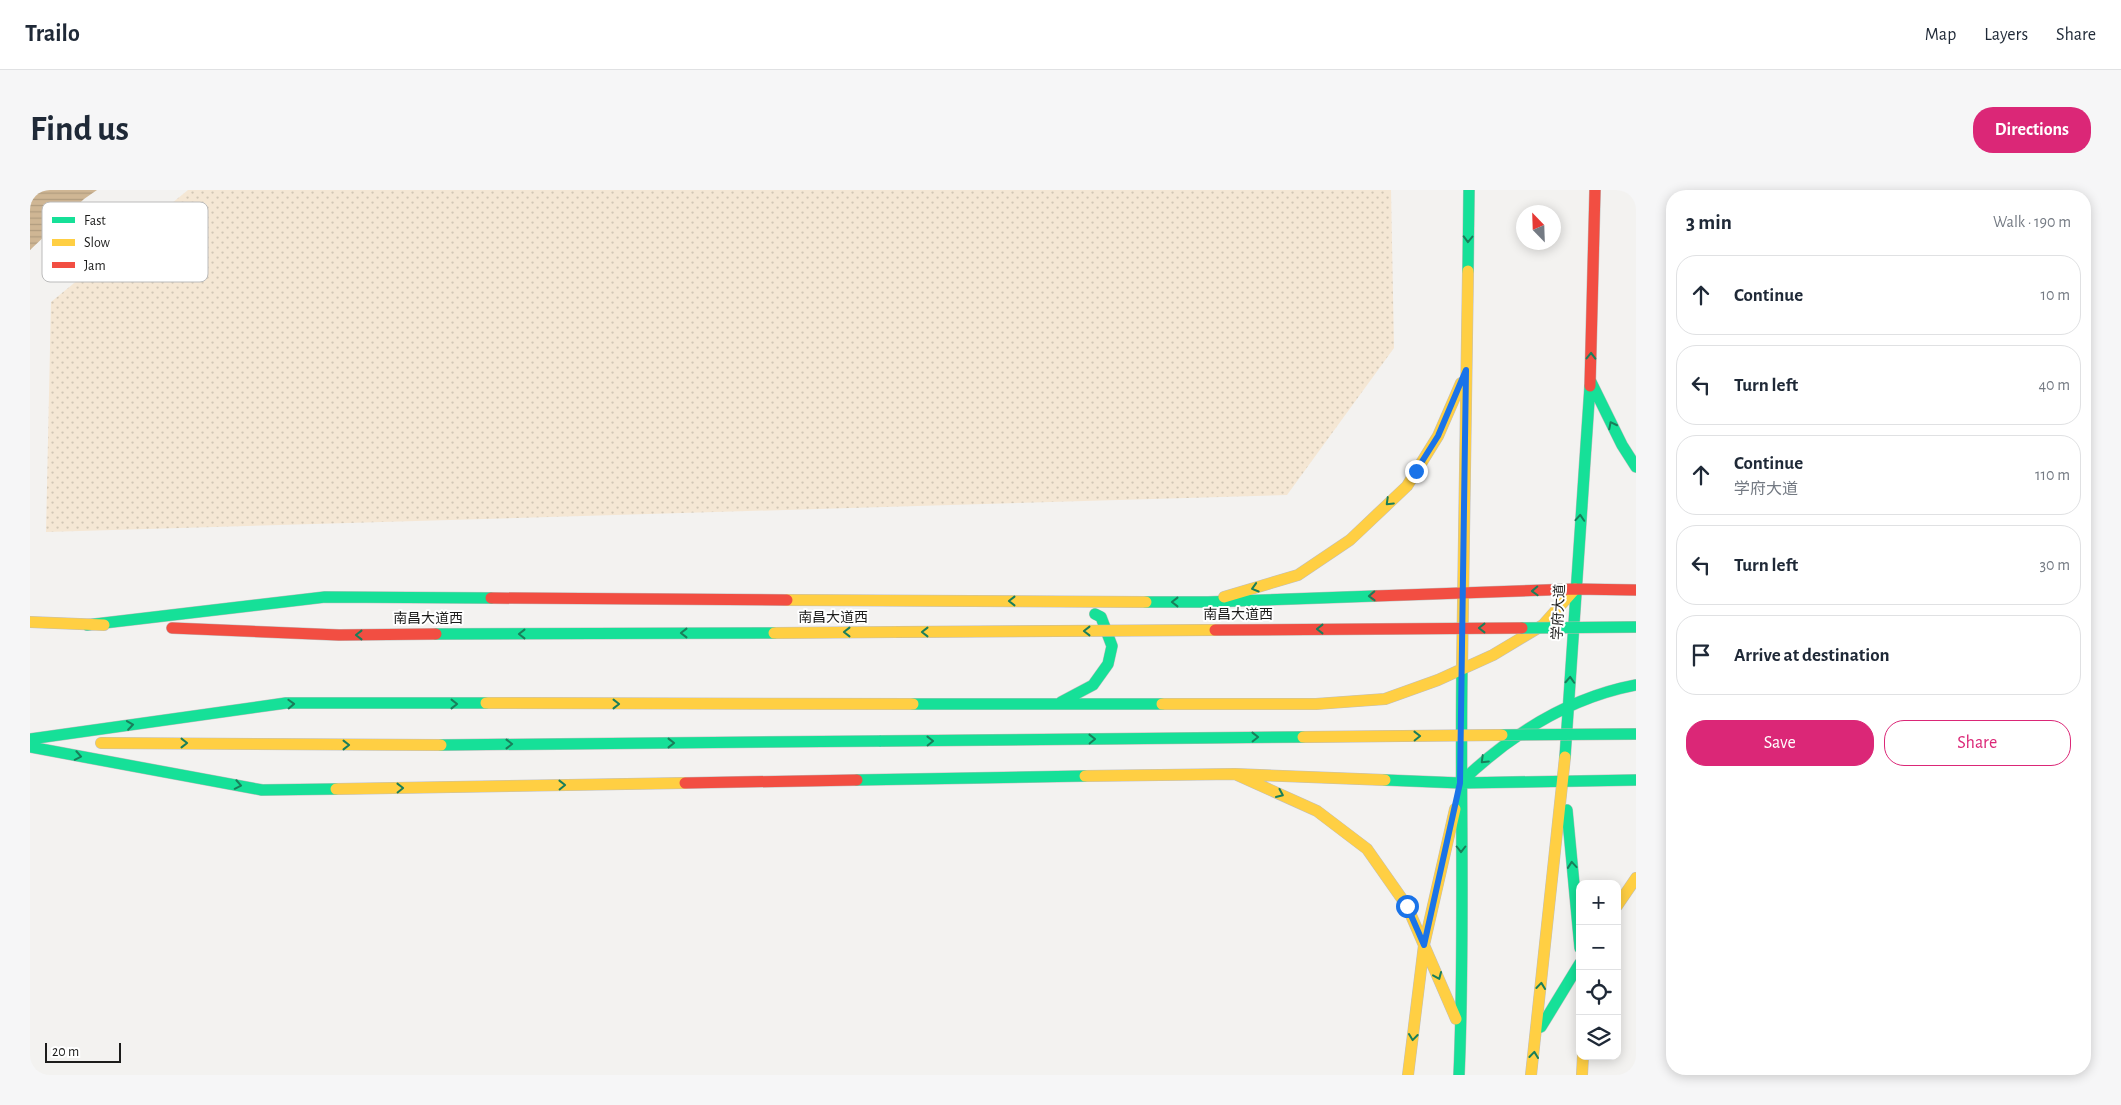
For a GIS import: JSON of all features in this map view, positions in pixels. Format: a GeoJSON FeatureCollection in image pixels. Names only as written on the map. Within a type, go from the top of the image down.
{"type":"FeatureCollection","features":[{"type":"Feature","properties":{"kind":"main road"},"geometry":{"type":"LineString","coordinates":[[1459,1075],[1461,1030],[1460,783],[1469,190]]}},
{"type":"Feature","properties":{"kind":"main road","name":"学府大道"},"geometry":{"type":"LineString","coordinates":[[1531,1075],[1564,782],[1575,589],[1590,382],[1595,190]]}},
{"type":"Feature","properties":{"kind":"main road"},"geometry":{"type":"LineString","coordinates":[[1208,602],[1298,575],[1350,540],[1406,486],[1438,436],[1466,370]]}},
{"type":"Feature","properties":{"kind":"main road"},"geometry":{"type":"LineString","coordinates":[[1590,382],[1622,446],[1636,467]]}},
{"type":"Feature","properties":{"kind":"main road"},"geometry":{"type":"LineString","coordinates":[[30,741],[286,704],[1316,704],[1375,700],[1385,699],[1430,683],[1493,655],[1543,624],[1575,589]]}},
{"type":"Feature","properties":{"kind":"main road"},"geometry":{"type":"LineString","coordinates":[[87,625],[325,597],[1208,602],[1575,589],[1636,590]]}},
{"type":"Feature","properties":{"kind":"main road"},"geometry":{"type":"LineString","coordinates":[[1057,704],[1093,685],[1108,664],[1112,646],[1101,617],[1068,602]]}},
{"type":"Feature","properties":{"kind":"main road","name":"南昌大道西"},"geometry":{"type":"LineString","coordinates":[[30,622],[340,635],[1636,626]]}},
{"type":"Feature","properties":{"kind":"main road"},"geometry":{"type":"LineString","coordinates":[[1408,1075],[1424,945],[1460,783],[1489,755],[1569,705],[1616,689],[1636,685]]}},
{"type":"Feature","properties":{"kind":"main road"},"geometry":{"type":"LineString","coordinates":[[30,741],[404,745],[1636,734]]}},
{"type":"Feature","properties":{"kind":"main road"},"geometry":{"type":"LineString","coordinates":[[30,747],[262,790],[1235,774],[1460,783],[1636,780]]}},
{"type":"Feature","properties":{"kind":"main road"},"geometry":{"type":"LineString","coordinates":[[1235,774],[1317,811],[1367,849],[1407,906],[1461,1030]]}},
{"type":"Feature","properties":{"kind":"main road"},"geometry":{"type":"LineString","coordinates":[[1564,782],[1578,925]]}},
{"type":"Feature","properties":{"kind":"main road"},"geometry":{"type":"LineString","coordinates":[[1621,900],[1636,878]]}},
{"type":"Feature","properties":{"kind":"main road"},"geometry":{"type":"LineString","coordinates":[[1536,1035],[1576,970]]}},
{"type":"Feature","properties":{"kind":"main road"},"geometry":{"type":"LineString","coordinates":[[1582,1075],[1583,1060]]}},
{"type":"Feature","properties":{"kind":"shaded area"},"geometry":{"type":"Polygon","coordinates":[[[30,190],[97,190],[81,202],[42,202],[42,239],[30,250],[30,190]]]}},
{"type":"Feature","properties":{"kind":"shaded area"},"geometry":{"type":"Polygon","coordinates":[[[188,190],[1391,190],[1394,348],[1287,495],[46,532],[51,302],[75,282],[208,282],[208,202],[173,202],[188,190]]]}},
{"type":"Feature","properties":{"kind":"traffic: fast"},"geometry":{"type":"LineString","coordinates":[[1468,271],[1469,190]]}},
{"type":"Feature","properties":{"kind":"traffic: fast"},"geometry":{"type":"LineString","coordinates":[[1591,382],[1622,445],[1636,467]]}},
{"type":"Feature","properties":{"kind":"traffic: fast"},"geometry":{"type":"LineString","coordinates":[[1565,757],[1590,386]]}},
{"type":"Feature","properties":{"kind":"traffic: fast"},"geometry":{"type":"LineString","coordinates":[[1146,602],[1208,602],[1375,596]]}},
{"type":"Feature","properties":{"kind":"traffic: fast"},"geometry":{"type":"LineString","coordinates":[[87,625],[325,597],[491,598]]}},
{"type":"Feature","properties":{"kind":"traffic: fast"},"geometry":{"type":"LineString","coordinates":[[1061,702],[1093,685],[1108,664],[1112,646],[1101,617],[1095,614]]}},
{"type":"Feature","properties":{"kind":"traffic: fast"},"geometry":{"type":"LineString","coordinates":[[1522,628],[1636,627]]}},
{"type":"Feature","properties":{"kind":"traffic: fast"},"geometry":{"type":"LineString","coordinates":[[436,634],[774,633]]}},
{"type":"Feature","properties":{"kind":"traffic: fast"},"geometry":{"type":"LineString","coordinates":[[1459,1075],[1462,974],[1462,669]]}},
{"type":"Feature","properties":{"kind":"traffic: fast"},"geometry":{"type":"LineString","coordinates":[[1460,783],[1499,749],[1541,721],[1586,699],[1636,685]]}},
{"type":"Feature","properties":{"kind":"traffic: fast"},"geometry":{"type":"LineString","coordinates":[[30,739],[286,703],[486,703]]}},
{"type":"Feature","properties":{"kind":"traffic: fast"},"geometry":{"type":"LineString","coordinates":[[913,704],[1162,704]]}},
{"type":"Feature","properties":{"kind":"traffic: fast"},"geometry":{"type":"LineString","coordinates":[[1502,735],[1636,734]]}},
{"type":"Feature","properties":{"kind":"traffic: fast"},"geometry":{"type":"LineString","coordinates":[[881,741],[1303,737]]}},
{"type":"Feature","properties":{"kind":"traffic: fast"},"geometry":{"type":"LineString","coordinates":[[441,745],[881,741]]}},
{"type":"Feature","properties":{"kind":"traffic: fast"},"geometry":{"type":"LineString","coordinates":[[30,747],[262,790],[336,789]]}},
{"type":"Feature","properties":{"kind":"traffic: fast"},"geometry":{"type":"LineString","coordinates":[[857,780],[1085,776]]}},
{"type":"Feature","properties":{"kind":"traffic: fast"},"geometry":{"type":"LineString","coordinates":[[1385,780],[1460,783],[1636,780]]}},
{"type":"Feature","properties":{"kind":"traffic: fast"},"geometry":{"type":"LineString","coordinates":[[1567,810],[1578,925]]}},
{"type":"Feature","properties":{"kind":"traffic: fast"},"geometry":{"type":"LineString","coordinates":[[1541,1027],[1576,970]]}},
{"type":"Feature","properties":{"kind":"traffic: slow"},"geometry":{"type":"LineString","coordinates":[[1462,669],[1468,271]]}},
{"type":"Feature","properties":{"kind":"traffic: slow"},"geometry":{"type":"LineString","coordinates":[[1224,597],[1298,575],[1350,540],[1407,486],[1438,436],[1461,383]]}},
{"type":"Feature","properties":{"kind":"traffic: slow"},"geometry":{"type":"LineString","coordinates":[[1162,704],[1316,704],[1385,699],[1438,680],[1493,655],[1543,625],[1575,589]]}},
{"type":"Feature","properties":{"kind":"traffic: slow"},"geometry":{"type":"LineString","coordinates":[[787,600],[1146,602]]}},
{"type":"Feature","properties":{"kind":"traffic: slow"},"geometry":{"type":"LineString","coordinates":[[30,622],[104,625]]}},
{"type":"Feature","properties":{"kind":"traffic: slow"},"geometry":{"type":"LineString","coordinates":[[896,632],[1215,630]]}},
{"type":"Feature","properties":{"kind":"traffic: slow"},"geometry":{"type":"LineString","coordinates":[[774,633],[896,632]]}},
{"type":"Feature","properties":{"kind":"traffic: slow"},"geometry":{"type":"LineString","coordinates":[[486,703],[913,704]]}},
{"type":"Feature","properties":{"kind":"traffic: slow"},"geometry":{"type":"LineString","coordinates":[[1303,737],[1502,735]]}},
{"type":"Feature","properties":{"kind":"traffic: slow"},"geometry":{"type":"LineString","coordinates":[[101,743],[441,745]]}},
{"type":"Feature","properties":{"kind":"traffic: slow"},"geometry":{"type":"LineString","coordinates":[[1531,1075],[1565,757]]}},
{"type":"Feature","properties":{"kind":"traffic: slow"},"geometry":{"type":"LineString","coordinates":[[1235,774],[1317,811],[1367,849],[1407,906],[1456,1019]]}},
{"type":"Feature","properties":{"kind":"traffic: slow"},"geometry":{"type":"LineString","coordinates":[[1085,776],[1235,774],[1385,780]]}},
{"type":"Feature","properties":{"kind":"traffic: slow"},"geometry":{"type":"LineString","coordinates":[[336,789],[685,783]]}},
{"type":"Feature","properties":{"kind":"traffic: slow"},"geometry":{"type":"LineString","coordinates":[[1408,1075],[1424,945],[1455,809]]}},
{"type":"Feature","properties":{"kind":"traffic: slow"},"geometry":{"type":"LineString","coordinates":[[1621,900],[1636,878]]}},
{"type":"Feature","properties":{"kind":"traffic: slow"},"geometry":{"type":"LineString","coordinates":[[1582,1075],[1583,1060]]}},
{"type":"Feature","properties":{"kind":"traffic: jam"},"geometry":{"type":"LineString","coordinates":[[1590,386],[1595,190]]}},
{"type":"Feature","properties":{"kind":"traffic: jam"},"geometry":{"type":"LineString","coordinates":[[1375,596],[1575,589],[1636,590]]}},
{"type":"Feature","properties":{"kind":"traffic: jam"},"geometry":{"type":"LineString","coordinates":[[491,598],[787,600]]}},
{"type":"Feature","properties":{"kind":"traffic: jam"},"geometry":{"type":"LineString","coordinates":[[172,628],[339,635],[436,634]]}},
{"type":"Feature","properties":{"kind":"traffic: jam"},"geometry":{"type":"LineString","coordinates":[[1215,630],[1522,628]]}},
{"type":"Feature","properties":{"kind":"traffic: jam"},"geometry":{"type":"LineString","coordinates":[[685,783],[857,780]]}},
{"type":"Feature","properties":{"kind":"route"},"geometry":{"type":"LineString","coordinates":[[1407,906],[1424,945],[1460,783],[1466,370],[1438,436],[1416,471]]}}]}
